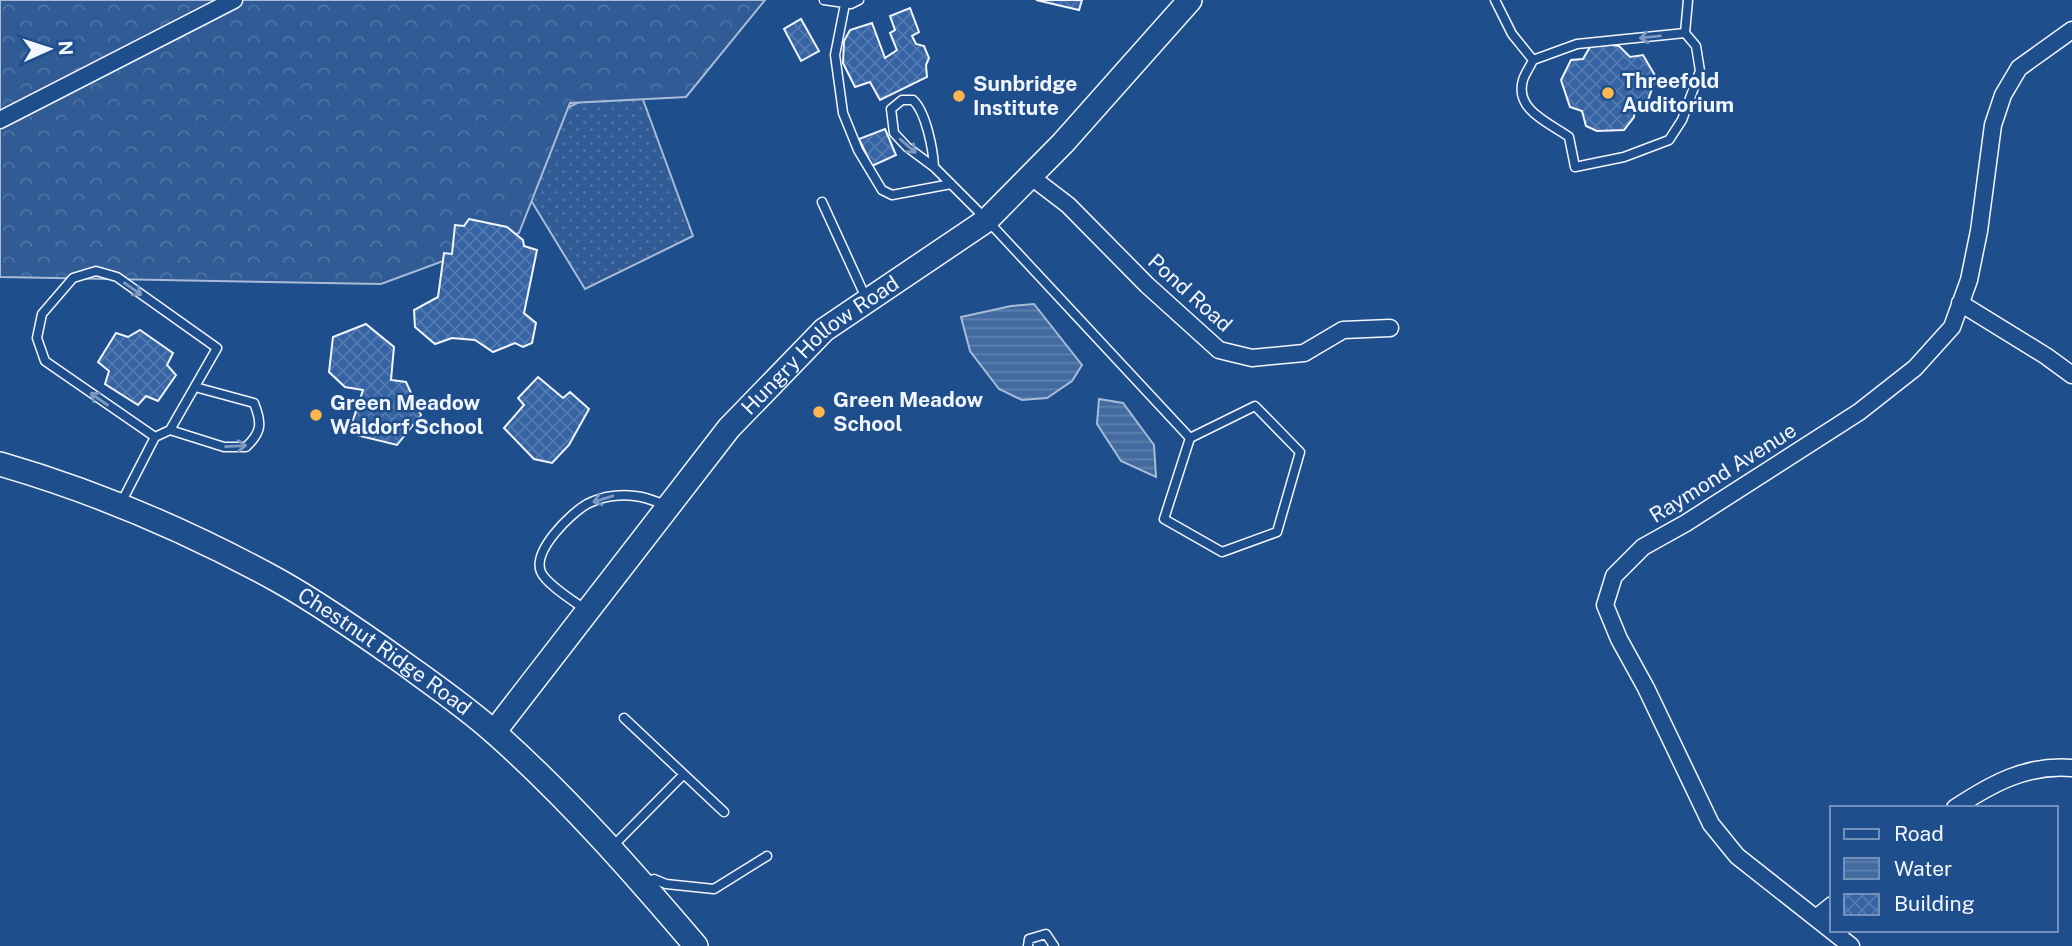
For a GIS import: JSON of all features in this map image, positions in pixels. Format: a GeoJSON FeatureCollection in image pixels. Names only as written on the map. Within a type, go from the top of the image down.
{"type":"FeatureCollection","features":[{"type":"Feature","properties":{"kind":"street"},"geometry":{"type":"LineString","coordinates":[[0,120],[234,0]]}},
{"type":"Feature","properties":{"kind":"street","name":"Hungry Hollow Road"},"geometry":{"type":"LineString","coordinates":[[495,733],[729,428],[824,330],[987,220],[1063,143],[1189,0]]}},
{"type":"Feature","properties":{"kind":"street","name":"Raymond Avenue"},"geometry":{"type":"LineString","coordinates":[[1830,929],[1737,856],[1711,824],[1646,688],[1619,639],[1605,605],[1614,576],[1643,547],[1686,523],[1859,412],[1915,368],[1952,327],[1969,279],[1979,230],[1993,125],[2003,95],[2019,68],[2072,30]]}},
{"type":"Feature","properties":{"kind":"street","name":"Pond Road"},"geometry":{"type":"LineString","coordinates":[[1030,176],[1068,205],[1147,285],[1219,350],[1252,358],[1304,354],[1343,330],[1390,328]]}},
{"type":"Feature","properties":{"kind":"street"},"geometry":{"type":"LineString","coordinates":[[1961,303],[2072,375]]}},
{"type":"Feature","properties":{"kind":"street","name":"Chestnut Ridge Road"},"geometry":{"type":"LineString","coordinates":[[0,464],[98,496],[189,534],[281,582],[363,634],[430,681],[495,733],[574,810],[643,884],[695,946]]}},
{"type":"Feature","properties":{"kind":"street"},"geometry":{"type":"LineString","coordinates":[[1958,806],[1986,788],[2017,774],[2058,767],[2072,768]]}},
{"type":"Feature","properties":{"kind":"street"},"geometry":{"type":"LineString","coordinates":[[1816,918],[1830,907]]}},
{"type":"Feature","properties":{"kind":"street","name":"Raymond Avenue"},"geometry":{"type":"LineString","coordinates":[[1834,932],[1851,946]]}},
{"type":"Feature","properties":{"kind":"lane"},"geometry":{"type":"LineString","coordinates":[[824,0],[851,5],[859,0]]}},
{"type":"Feature","properties":{"kind":"lane"},"geometry":{"type":"LineString","coordinates":[[1495,0],[1512,34],[1533,60]]}},
{"type":"Feature","properties":{"kind":"lane"},"geometry":{"type":"LineString","coordinates":[[1685,33],[1577,44],[1533,60],[1522,82],[1523,100],[1531,112],[1569,137],[1575,167],[1605,162],[1669,140],[1682,120],[1700,71],[1696,46],[1685,33],[1688,0]]}},
{"type":"Feature","properties":{"kind":"lane"},"geometry":{"type":"LineString","coordinates":[[845,4],[835,55],[843,113],[858,149],[882,190],[892,195],[951,184]]}},
{"type":"Feature","properties":{"kind":"lane"},"geometry":{"type":"LineString","coordinates":[[934,167],[934,153],[920,106],[914,100],[902,100],[891,109],[894,133],[907,147],[934,167],[987,220],[1190,438]]}},
{"type":"Feature","properties":{"kind":"lane"},"geometry":{"type":"LineString","coordinates":[[822,202],[867,301]]}},
{"type":"Feature","properties":{"kind":"lane"},"geometry":{"type":"LineString","coordinates":[[120,506],[155,438],[170,430],[216,348],[117,277],[96,271],[73,278],[42,314],[37,338],[45,361],[155,438]]}},
{"type":"Feature","properties":{"kind":"lane"},"geometry":{"type":"LineString","coordinates":[[170,430],[224,447],[246,447],[257,436],[260,417],[254,402],[195,387]]}},
{"type":"Feature","properties":{"kind":"lane"},"geometry":{"type":"LineString","coordinates":[[1255,406],[1300,452],[1277,532],[1222,552],[1164,519],[1190,438],[1255,406]]}},
{"type":"Feature","properties":{"kind":"lane"},"geometry":{"type":"LineString","coordinates":[[588,611],[545,578],[540,571],[541,554],[553,537],[569,518],[601,498],[636,495],[668,506]]}},
{"type":"Feature","properties":{"kind":"lane"},"geometry":{"type":"LineString","coordinates":[[624,718],[723,812]]}},
{"type":"Feature","properties":{"kind":"lane"},"geometry":{"type":"LineString","coordinates":[[610,849],[684,775]]}},
{"type":"Feature","properties":{"kind":"lane"},"geometry":{"type":"LineString","coordinates":[[643,884],[654,879],[666,884],[714,889],[766,856]]}},
{"type":"Feature","properties":{"kind":"lane"},"geometry":{"type":"LineString","coordinates":[[1028,946],[1029,939],[1046,934],[1054,946]]}},
{"type":"Feature","properties":{"kind":"green space"},"geometry":{"type":"Polygon","coordinates":[[[0,0],[765,0],[686,97],[570,103],[519,233],[381,284],[0,277],[0,0]]]}},
{"type":"Feature","properties":{"kind":"green space"},"geometry":{"type":"Polygon","coordinates":[[[634,75],[693,236],[585,289],[496,143],[634,75]]]}},
{"type":"Feature","properties":{"kind":"water"},"geometry":{"type":"Polygon","coordinates":[[[1034,304],[1082,365],[1072,381],[1047,398],[1022,400],[999,389],[970,351],[961,317],[1034,304]]]}},
{"type":"Feature","properties":{"kind":"water"},"geometry":{"type":"Polygon","coordinates":[[[1099,399],[1123,403],[1154,445],[1156,477],[1121,461],[1097,424],[1099,399]]]}},
{"type":"Feature","properties":{"kind":"building"},"geometry":{"type":"Polygon","coordinates":[[[1036,0],[1082,0],[1079,10],[1036,0]]]}},
{"type":"Feature","properties":{"kind":"building"},"geometry":{"type":"Polygon","coordinates":[[[910,8],[919,32],[912,36],[916,44],[924,46],[929,58],[926,65],[927,77],[880,100],[870,82],[855,87],[843,63],[844,41],[850,30],[872,23],[885,58],[897,50],[890,33],[895,30],[890,16],[910,8]]]}},
{"type":"Feature","properties":{"kind":"building"},"geometry":{"type":"Polygon","coordinates":[[[801,19],[819,51],[801,61],[784,29],[801,19]]]}},
{"type":"Feature","properties":{"kind":"building","name":"Threefold Auditorium"},"geometry":{"type":"Polygon","coordinates":[[[1606,44],[1619,46],[1630,57],[1643,55],[1656,77],[1646,106],[1635,107],[1634,117],[1624,130],[1597,131],[1586,126],[1582,111],[1570,107],[1561,80],[1571,60],[1583,59],[1590,47],[1606,44]]]}},
{"type":"Feature","properties":{"kind":"building"},"geometry":{"type":"Polygon","coordinates":[[[885,129],[896,155],[872,166],[859,139],[885,129]]]}},
{"type":"Feature","properties":{"kind":"building"},"geometry":{"type":"Polygon","coordinates":[[[469,219],[507,227],[523,240],[524,246],[537,250],[524,313],[536,323],[532,343],[523,347],[515,343],[493,352],[475,340],[452,338],[435,344],[415,327],[414,310],[438,297],[444,253],[452,254],[455,225],[464,226],[469,219]]]}},
{"type":"Feature","properties":{"kind":"building"},"geometry":{"type":"Polygon","coordinates":[[[366,324],[394,347],[391,380],[406,382],[421,415],[397,445],[356,435],[352,423],[363,390],[345,387],[329,372],[333,337],[366,324]]]}},
{"type":"Feature","properties":{"kind":"building"},"geometry":{"type":"Polygon","coordinates":[[[140,330],[173,353],[167,365],[176,375],[158,401],[146,396],[138,405],[105,384],[109,371],[98,362],[116,333],[128,337],[140,330]]]}},
{"type":"Feature","properties":{"kind":"building"},"geometry":{"type":"Polygon","coordinates":[[[538,377],[563,398],[570,392],[589,409],[569,445],[552,463],[534,459],[504,428],[524,405],[518,398],[538,377]]]}},
{"type":"Feature","properties":{"kind":"place","name":"Threefold Auditorium"},"geometry":{"type":"Point","coordinates":[1608,93]}},
{"type":"Feature","properties":{"kind":"place","name":"Sunbridge Institute"},"geometry":{"type":"Point","coordinates":[959,96]}},
{"type":"Feature","properties":{"kind":"place","name":"Green Meadow School"},"geometry":{"type":"Point","coordinates":[819,412]}},
{"type":"Feature","properties":{"kind":"place","name":"Green Meadow Waldorf School"},"geometry":{"type":"Point","coordinates":[316,415]}}]}
